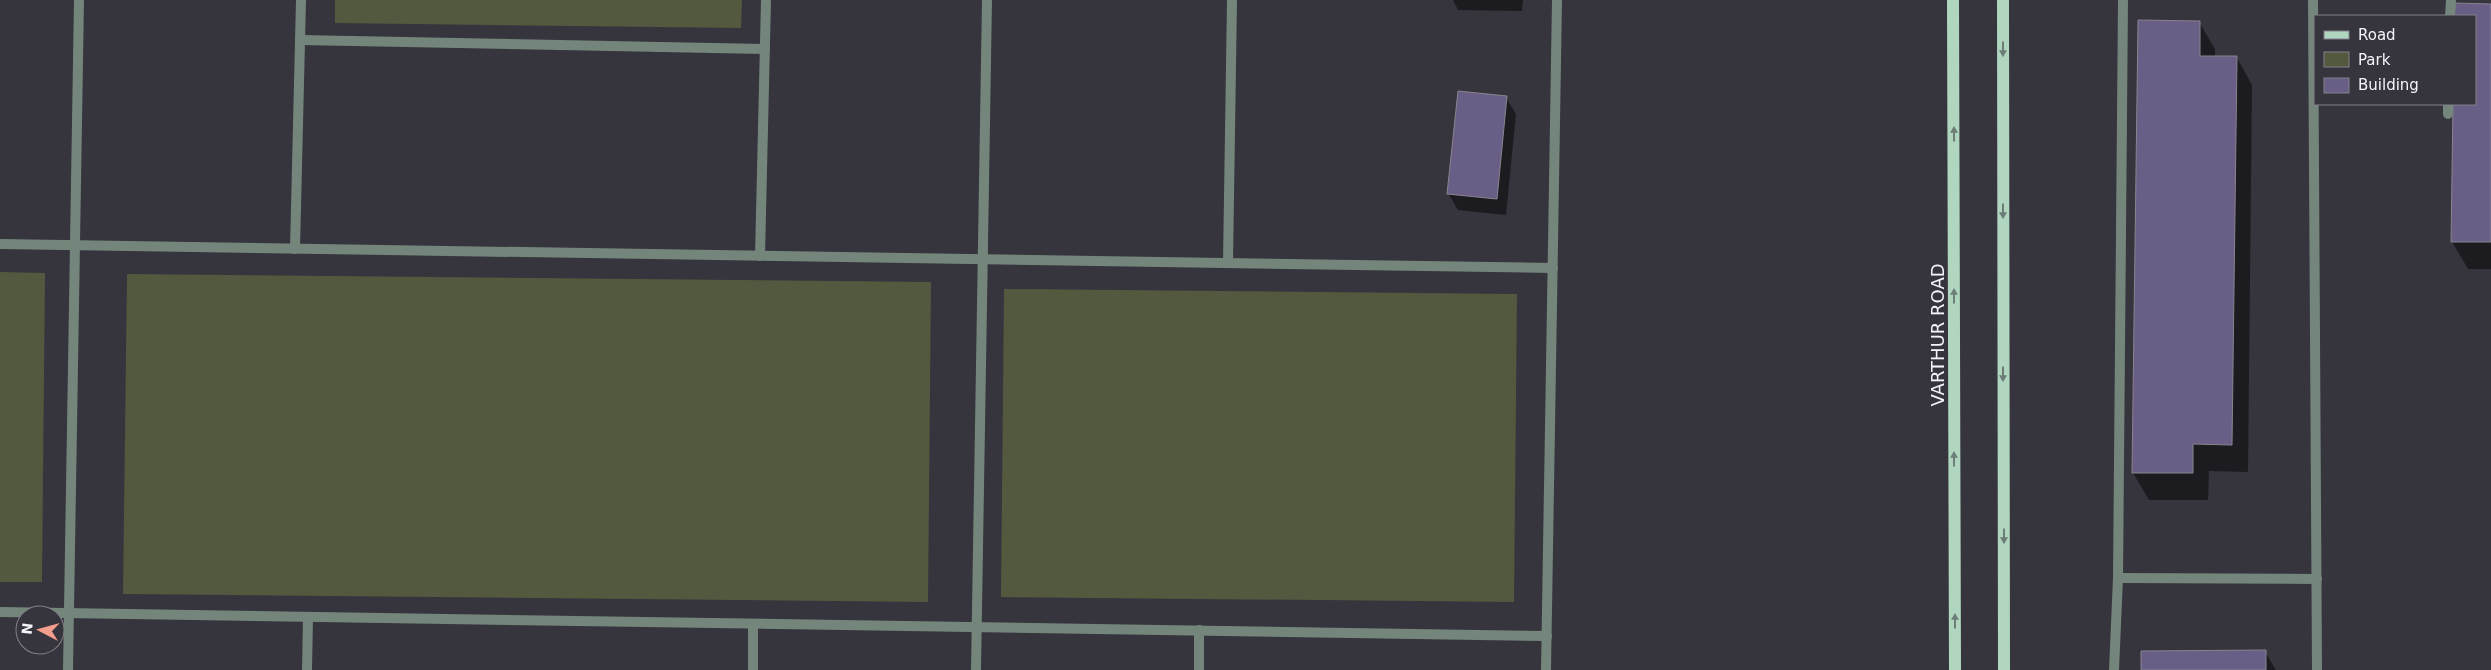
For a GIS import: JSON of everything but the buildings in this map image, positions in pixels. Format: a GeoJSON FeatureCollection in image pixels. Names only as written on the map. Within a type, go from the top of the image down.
{"type":"FeatureCollection","features":[{"type":"Feature","properties":{"kind":"main road","name":"VARTHUR ROAD"},"geometry":{"type":"LineString","coordinates":[[1953,0],[1955,670]]}},
{"type":"Feature","properties":{"kind":"main road"},"geometry":{"type":"LineString","coordinates":[[2003,0],[2004,670]]}},
{"type":"Feature","properties":{"kind":"street"},"geometry":{"type":"LineString","coordinates":[[68,670],[79,0]]}},
{"type":"Feature","properties":{"kind":"street"},"geometry":{"type":"LineString","coordinates":[[295,249],[301,0]]}},
{"type":"Feature","properties":{"kind":"street"},"geometry":{"type":"LineString","coordinates":[[760,256],[766,0]]}},
{"type":"Feature","properties":{"kind":"street"},"geometry":{"type":"LineString","coordinates":[[976,670],[987,0]]}},
{"type":"Feature","properties":{"kind":"street"},"geometry":{"type":"LineString","coordinates":[[1228,263],[1232,0]]}},
{"type":"Feature","properties":{"kind":"street"},"geometry":{"type":"LineString","coordinates":[[1546,670],[1557,0]]}},
{"type":"Feature","properties":{"kind":"street"},"geometry":{"type":"LineString","coordinates":[[2114,670],[2118,578],[2123,0]]}},
{"type":"Feature","properties":{"kind":"street"},"geometry":{"type":"LineString","coordinates":[[2313,0],[2317,670]]}},
{"type":"Feature","properties":{"kind":"street"},"geometry":{"type":"LineString","coordinates":[[2450,15],[2451,0]]}},
{"type":"Feature","properties":{"kind":"street"},"geometry":{"type":"LineString","coordinates":[[300,40],[765,49]]}},
{"type":"Feature","properties":{"kind":"street"},"geometry":{"type":"LineString","coordinates":[[0,244],[1552,268]]}},
{"type":"Feature","properties":{"kind":"street"},"geometry":{"type":"LineString","coordinates":[[2118,578],[2317,579]]}},
{"type":"Feature","properties":{"kind":"street"},"geometry":{"type":"LineString","coordinates":[[0,612],[1546,636]]}},
{"type":"Feature","properties":{"kind":"street"},"geometry":{"type":"LineString","coordinates":[[307,670],[308,617]]}},
{"type":"Feature","properties":{"kind":"street"},"geometry":{"type":"LineString","coordinates":[[753,670],[754,624]]}},
{"type":"Feature","properties":{"kind":"street"},"geometry":{"type":"LineString","coordinates":[[1198,670],[1199,630]]}},
{"type":"Feature","properties":{"kind":"green space"},"geometry":{"type":"Polygon","coordinates":[[[335,0],[742,0],[741,28],[335,23],[335,0]]]}},
{"type":"Feature","properties":{"kind":"green space"},"geometry":{"type":"Polygon","coordinates":[[[0,272],[45,273],[42,582],[0,582],[0,272]]]}},
{"type":"Feature","properties":{"kind":"green space"},"geometry":{"type":"Polygon","coordinates":[[[127,274],[931,282],[928,602],[123,594],[127,274]]]}},
{"type":"Feature","properties":{"kind":"green space"},"geometry":{"type":"Polygon","coordinates":[[[1004,289],[1517,294],[1514,602],[1001,597],[1004,289]]]}}]}
